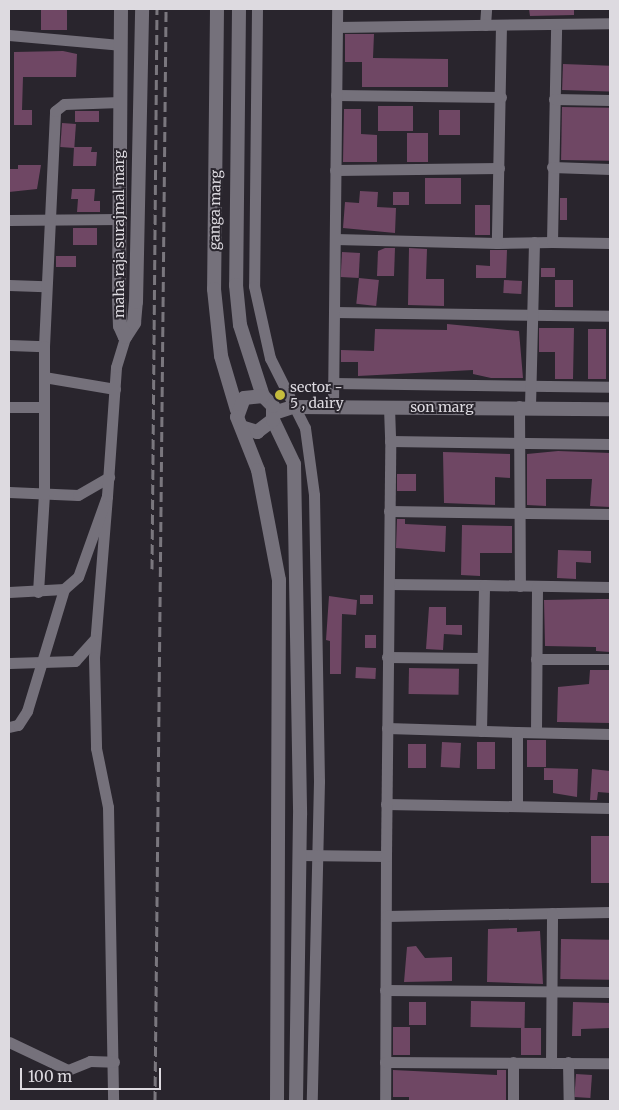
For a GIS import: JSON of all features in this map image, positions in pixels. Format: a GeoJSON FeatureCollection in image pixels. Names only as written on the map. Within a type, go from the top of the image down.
{"type":"FeatureCollection","features":[{"type":"Feature","properties":{"kind":"street","name":"maha raja surajmal marg"},"geometry":{"type":"LineString","coordinates":[[121,9],[118,219],[120,326],[125,337]]}},
{"type":"Feature","properties":{"kind":"street","name":"maha raja surajmal marg"},"geometry":{"type":"LineString","coordinates":[[125,337],[134,323],[140,220],[142,9]]}},
{"type":"Feature","properties":{"kind":"street","name":"ganga marg"},"geometry":{"type":"LineString","coordinates":[[217,9],[214,289],[222,356],[237,410]]}},
{"type":"Feature","properties":{"kind":"street","name":"ganga marg"},"geometry":{"type":"LineString","coordinates":[[239,9],[236,285],[240,325],[264,396]]}},
{"type":"Feature","properties":{"kind":"street"},"geometry":{"type":"LineString","coordinates":[[257,9],[254,286],[270,358],[292,407],[305,428],[314,495],[317,855],[312,1101]]}},
{"type":"Feature","properties":{"kind":"street"},"geometry":{"type":"LineString","coordinates":[[333,407],[337,9]]}},
{"type":"Feature","properties":{"kind":"street"},"geometry":{"type":"LineString","coordinates":[[485,25],[486,9]]}},
{"type":"Feature","properties":{"kind":"street"},"geometry":{"type":"LineString","coordinates":[[337,27],[610,23]]}},
{"type":"Feature","properties":{"kind":"street"},"geometry":{"type":"LineString","coordinates":[[552,242],[556,24]]}},
{"type":"Feature","properties":{"kind":"street"},"geometry":{"type":"LineString","coordinates":[[498,243],[502,25]]}},
{"type":"Feature","properties":{"kind":"street"},"geometry":{"type":"LineString","coordinates":[[9,35],[120,45],[142,44]]}},
{"type":"Feature","properties":{"kind":"street"},"geometry":{"type":"LineString","coordinates":[[336,95],[501,97]]}},
{"type":"Feature","properties":{"kind":"street"},"geometry":{"type":"LineString","coordinates":[[554,99],[610,100]]}},
{"type":"Feature","properties":{"kind":"street"},"geometry":{"type":"LineString","coordinates":[[38,592],[44,494],[45,286],[48,220],[58,107],[120,102]]}},
{"type":"Feature","properties":{"kind":"street"},"geometry":{"type":"LineString","coordinates":[[552,167],[610,169]]}},
{"type":"Feature","properties":{"kind":"street"},"geometry":{"type":"LineString","coordinates":[[336,170],[500,168]]}},
{"type":"Feature","properties":{"kind":"street"},"geometry":{"type":"LineString","coordinates":[[9,220],[140,220]]}},
{"type":"Feature","properties":{"kind":"street"},"geometry":{"type":"LineString","coordinates":[[335,239],[498,243],[610,243]]}},
{"type":"Feature","properties":{"kind":"street"},"geometry":{"type":"LineString","coordinates":[[520,586],[520,443],[525,406],[531,387],[534,316],[534,242]]}},
{"type":"Feature","properties":{"kind":"street"},"geometry":{"type":"LineString","coordinates":[[9,285],[45,286]]}},
{"type":"Feature","properties":{"kind":"street"},"geometry":{"type":"LineString","coordinates":[[334,312],[610,316]]}},
{"type":"Feature","properties":{"kind":"street"},"geometry":{"type":"LineString","coordinates":[[113,1101],[114,1062],[108,807],[96,748],[95,639],[115,389],[125,337]]}},
{"type":"Feature","properties":{"kind":"street"},"geometry":{"type":"LineString","coordinates":[[9,345],[44,346]]}},
{"type":"Feature","properties":{"kind":"street"},"geometry":{"type":"LineString","coordinates":[[44,377],[115,389]]}},
{"type":"Feature","properties":{"kind":"street"},"geometry":{"type":"LineString","coordinates":[[333,384],[610,387]]}},
{"type":"Feature","properties":{"kind":"street"},"geometry":{"type":"LineString","coordinates":[[277,1101],[279,580],[276,543],[244,428],[237,410],[250,395],[264,396],[294,464],[299,855],[296,1101]]}},
{"type":"Feature","properties":{"kind":"street","name":"son marg"},"geometry":{"type":"LineString","coordinates":[[273,416],[292,407],[525,406],[610,408]]}},
{"type":"Feature","properties":{"kind":"street"},"geometry":{"type":"LineString","coordinates":[[9,407],[44,407]]}},
{"type":"Feature","properties":{"kind":"street"},"geometry":{"type":"LineString","coordinates":[[385,1101],[389,407]]}},
{"type":"Feature","properties":{"kind":"street"},"geometry":{"type":"LineString","coordinates":[[244,428],[257,432],[273,416]]}},
{"type":"Feature","properties":{"kind":"street"},"geometry":{"type":"LineString","coordinates":[[390,441],[610,444]]}},
{"type":"Feature","properties":{"kind":"street"},"geometry":{"type":"LineString","coordinates":[[9,492],[78,495],[109,477]]}},
{"type":"Feature","properties":{"kind":"street"},"geometry":{"type":"LineString","coordinates":[[9,728],[23,721],[64,589],[78,577],[107,496]]}},
{"type":"Feature","properties":{"kind":"street"},"geometry":{"type":"LineString","coordinates":[[389,511],[610,514]]}},
{"type":"Feature","properties":{"kind":"street"},"geometry":{"type":"LineString","coordinates":[[389,584],[610,587]]}},
{"type":"Feature","properties":{"kind":"street"},"geometry":{"type":"LineString","coordinates":[[481,731],[484,585]]}},
{"type":"Feature","properties":{"kind":"street"},"geometry":{"type":"LineString","coordinates":[[536,732],[537,586]]}},
{"type":"Feature","properties":{"kind":"street"},"geometry":{"type":"LineString","coordinates":[[9,592],[38,592],[64,589]]}},
{"type":"Feature","properties":{"kind":"street"},"geometry":{"type":"LineString","coordinates":[[9,663],[75,661],[95,639]]}},
{"type":"Feature","properties":{"kind":"street"},"geometry":{"type":"LineString","coordinates":[[387,657],[482,658]]}},
{"type":"Feature","properties":{"kind":"street"},"geometry":{"type":"LineString","coordinates":[[536,659],[610,660]]}},
{"type":"Feature","properties":{"kind":"street"},"geometry":{"type":"LineString","coordinates":[[387,728],[610,734]]}},
{"type":"Feature","properties":{"kind":"street"},"geometry":{"type":"LineString","coordinates":[[516,806],[517,732]]}},
{"type":"Feature","properties":{"kind":"street"},"geometry":{"type":"LineString","coordinates":[[386,804],[610,808]]}},
{"type":"Feature","properties":{"kind":"street"},"geometry":{"type":"LineString","coordinates":[[299,855],[386,856]]}},
{"type":"Feature","properties":{"kind":"street"},"geometry":{"type":"LineString","coordinates":[[386,916],[610,912]]}},
{"type":"Feature","properties":{"kind":"street"},"geometry":{"type":"LineString","coordinates":[[551,1062],[552,913]]}},
{"type":"Feature","properties":{"kind":"street"},"geometry":{"type":"LineString","coordinates":[[386,990],[610,992]]}},
{"type":"Feature","properties":{"kind":"street"},"geometry":{"type":"LineString","coordinates":[[9,1042],[68,1070],[90,1061],[114,1062]]}},
{"type":"Feature","properties":{"kind":"street"},"geometry":{"type":"LineString","coordinates":[[385,1062],[610,1063]]}},
{"type":"Feature","properties":{"kind":"street"},"geometry":{"type":"LineString","coordinates":[[512,1101],[513,1062]]}},
{"type":"Feature","properties":{"kind":"street"},"geometry":{"type":"LineString","coordinates":[[568,1062],[569,1101]]}},
{"type":"Feature","properties":{"kind":"building"},"geometry":{"type":"Polygon","coordinates":[[[41,9],[67,9],[67,30],[41,30],[41,9]]]}},
{"type":"Feature","properties":{"kind":"building"},"geometry":{"type":"Polygon","coordinates":[[[529,9],[574,9],[574,15],[530,16],[529,9]]]}},
{"type":"Feature","properties":{"kind":"building"},"geometry":{"type":"Polygon","coordinates":[[[345,34],[374,34],[373,58],[448,59],[448,87],[362,87],[362,62],[345,62],[345,34]]]}},
{"type":"Feature","properties":{"kind":"building"},"geometry":{"type":"Polygon","coordinates":[[[63,51],[77,54],[76,77],[23,77],[22,110],[32,110],[32,125],[14,125],[14,52],[63,51]]]}},
{"type":"Feature","properties":{"kind":"building"},"geometry":{"type":"Polygon","coordinates":[[[563,64],[610,66],[609,92],[562,90],[563,64]]]}},
{"type":"Feature","properties":{"kind":"building"},"geometry":{"type":"Polygon","coordinates":[[[378,106],[413,106],[413,131],[378,131],[378,106]]]}},
{"type":"Feature","properties":{"kind":"building"},"geometry":{"type":"Polygon","coordinates":[[[562,107],[610,108],[609,161],[561,160],[562,107]]]}},
{"type":"Feature","properties":{"kind":"building"},"geometry":{"type":"Polygon","coordinates":[[[344,109],[361,109],[361,134],[377,135],[377,162],[343,162],[344,109]]]}},
{"type":"Feature","properties":{"kind":"building"},"geometry":{"type":"Polygon","coordinates":[[[439,110],[460,110],[460,135],[439,135],[439,110]]]}},
{"type":"Feature","properties":{"kind":"building"},"geometry":{"type":"Polygon","coordinates":[[[75,111],[99,111],[99,122],[75,122],[75,111]]]}},
{"type":"Feature","properties":{"kind":"building"},"geometry":{"type":"Polygon","coordinates":[[[62,123],[76,124],[74,148],[60,147],[62,123]]]}},
{"type":"Feature","properties":{"kind":"building"},"geometry":{"type":"Polygon","coordinates":[[[407,133],[428,133],[428,162],[407,162],[407,133]]]}},
{"type":"Feature","properties":{"kind":"building"},"geometry":{"type":"Polygon","coordinates":[[[74,147],[92,147],[91,152],[97,152],[96,166],[73,166],[74,147]]]}},
{"type":"Feature","properties":{"kind":"building"},"geometry":{"type":"Polygon","coordinates":[[[18,165],[41,165],[37,189],[9,192],[9,169],[18,169],[18,165]]]}},
{"type":"Feature","properties":{"kind":"building"},"geometry":{"type":"Polygon","coordinates":[[[425,178],[461,178],[461,204],[425,204],[425,178]]]}},
{"type":"Feature","properties":{"kind":"building"},"geometry":{"type":"Polygon","coordinates":[[[72,189],[95,189],[94,201],[100,201],[100,212],[77,212],[78,199],[71,199],[72,189]]]}},
{"type":"Feature","properties":{"kind":"building"},"geometry":{"type":"Polygon","coordinates":[[[360,191],[378,192],[377,207],[396,208],[395,233],[343,228],[345,202],[359,203],[360,191]]]}},
{"type":"Feature","properties":{"kind":"building"},"geometry":{"type":"Polygon","coordinates":[[[393,192],[409,192],[409,205],[393,205],[393,192]]]}},
{"type":"Feature","properties":{"kind":"building"},"geometry":{"type":"Polygon","coordinates":[[[560,198],[567,198],[567,220],[560,220],[560,198]]]}},
{"type":"Feature","properties":{"kind":"building"},"geometry":{"type":"Polygon","coordinates":[[[475,205],[490,205],[490,235],[475,235],[475,205]]]}},
{"type":"Feature","properties":{"kind":"building"},"geometry":{"type":"Polygon","coordinates":[[[73,228],[97,228],[97,245],[73,245],[73,228]]]}},
{"type":"Feature","properties":{"kind":"building"},"geometry":{"type":"Polygon","coordinates":[[[385,248],[395,248],[394,276],[377,276],[378,251],[385,248]]]}},
{"type":"Feature","properties":{"kind":"building"},"geometry":{"type":"Polygon","coordinates":[[[409,248],[427,249],[426,279],[444,279],[444,306],[408,305],[409,248]]]}},
{"type":"Feature","properties":{"kind":"building"},"geometry":{"type":"Polygon","coordinates":[[[490,250],[507,250],[506,278],[476,278],[476,265],[490,266],[490,250]]]}},
{"type":"Feature","properties":{"kind":"building"},"geometry":{"type":"Polygon","coordinates":[[[342,252],[360,253],[359,278],[341,277],[342,252]]]}},
{"type":"Feature","properties":{"kind":"building"},"geometry":{"type":"Polygon","coordinates":[[[56,256],[76,256],[76,267],[56,267],[56,256]]]}},
{"type":"Feature","properties":{"kind":"building"},"geometry":{"type":"Polygon","coordinates":[[[541,268],[555,268],[555,277],[541,277],[541,268]]]}},
{"type":"Feature","properties":{"kind":"building"},"geometry":{"type":"Polygon","coordinates":[[[359,278],[379,280],[376,306],[356,304],[359,278]]]}},
{"type":"Feature","properties":{"kind":"building"},"geometry":{"type":"Polygon","coordinates":[[[504,280],[522,281],[521,294],[503,293],[504,280]]]}},
{"type":"Feature","properties":{"kind":"building"},"geometry":{"type":"Polygon","coordinates":[[[555,280],[573,280],[573,307],[555,307],[555,280]]]}},
{"type":"Feature","properties":{"kind":"building"},"geometry":{"type":"Polygon","coordinates":[[[447,324],[519,331],[523,378],[491,378],[473,374],[473,370],[358,376],[358,362],[341,362],[341,350],[374,351],[375,329],[447,330],[447,324]]]}},
{"type":"Feature","properties":{"kind":"building"},"geometry":{"type":"Polygon","coordinates":[[[539,328],[574,328],[573,379],[555,379],[555,352],[539,352],[539,328]]]}},
{"type":"Feature","properties":{"kind":"building"},"geometry":{"type":"Polygon","coordinates":[[[588,329],[606,329],[606,379],[588,379],[588,329]]]}},
{"type":"Feature","properties":{"kind":"building"},"geometry":{"type":"Polygon","coordinates":[[[558,451],[610,453],[610,507],[590,506],[592,479],[546,479],[546,506],[527,505],[527,454],[558,451]]]}},
{"type":"Feature","properties":{"kind":"building"},"geometry":{"type":"Polygon","coordinates":[[[443,452],[510,454],[510,478],[495,477],[495,505],[444,503],[443,452]]]}},
{"type":"Feature","properties":{"kind":"building"},"geometry":{"type":"Polygon","coordinates":[[[397,474],[416,474],[416,491],[397,491],[397,474]]]}},
{"type":"Feature","properties":{"kind":"building"},"geometry":{"type":"Polygon","coordinates":[[[397,519],[405,519],[405,524],[446,526],[445,552],[396,548],[397,519]]]}},
{"type":"Feature","properties":{"kind":"building"},"geometry":{"type":"Polygon","coordinates":[[[462,525],[512,526],[512,553],[480,553],[480,576],[461,575],[462,525]]]}},
{"type":"Feature","properties":{"kind":"building"},"geometry":{"type":"Polygon","coordinates":[[[558,550],[591,551],[591,563],[576,562],[576,579],[557,578],[558,550]]]}},
{"type":"Feature","properties":{"kind":"building"},"geometry":{"type":"Polygon","coordinates":[[[360,595],[373,595],[373,604],[360,604],[360,595]]]}},
{"type":"Feature","properties":{"kind":"building"},"geometry":{"type":"Polygon","coordinates":[[[329,596],[357,600],[356,615],[342,614],[341,674],[330,674],[330,641],[326,640],[329,596]]]}},
{"type":"Feature","properties":{"kind":"building"},"geometry":{"type":"Polygon","coordinates":[[[610,599],[610,652],[596,651],[596,647],[545,646],[544,600],[610,599]]]}},
{"type":"Feature","properties":{"kind":"building"},"geometry":{"type":"Polygon","coordinates":[[[429,607],[446,607],[446,625],[462,625],[462,635],[444,634],[443,650],[426,649],[429,607]]]}},
{"type":"Feature","properties":{"kind":"building"},"geometry":{"type":"Polygon","coordinates":[[[365,635],[376,635],[376,648],[365,648],[365,635]]]}},
{"type":"Feature","properties":{"kind":"building"},"geometry":{"type":"Polygon","coordinates":[[[356,667],[376,668],[375,679],[355,678],[356,667]]]}},
{"type":"Feature","properties":{"kind":"building"},"geometry":{"type":"Polygon","coordinates":[[[409,668],[459,669],[459,695],[409,694],[409,668]]]}},
{"type":"Feature","properties":{"kind":"building"},"geometry":{"type":"Polygon","coordinates":[[[590,670],[610,670],[610,723],[557,722],[558,687],[589,684],[590,670]]]}},
{"type":"Feature","properties":{"kind":"building"},"geometry":{"type":"Polygon","coordinates":[[[527,740],[546,740],[546,767],[527,767],[527,740]]]}},
{"type":"Feature","properties":{"kind":"building"},"geometry":{"type":"Polygon","coordinates":[[[442,742],[461,743],[460,768],[441,767],[442,742]]]}},
{"type":"Feature","properties":{"kind":"building"},"geometry":{"type":"Polygon","coordinates":[[[477,742],[495,742],[495,769],[477,769],[477,742]]]}},
{"type":"Feature","properties":{"kind":"building"},"geometry":{"type":"Polygon","coordinates":[[[408,744],[426,744],[426,768],[408,768],[408,744]]]}},
{"type":"Feature","properties":{"kind":"building"},"geometry":{"type":"Polygon","coordinates":[[[544,768],[578,769],[577,797],[553,793],[553,780],[544,780],[544,768]]]}},
{"type":"Feature","properties":{"kind":"building"},"geometry":{"type":"Polygon","coordinates":[[[592,769],[610,771],[610,793],[598,792],[597,800],[590,800],[592,769]]]}},
{"type":"Feature","properties":{"kind":"building"},"geometry":{"type":"Polygon","coordinates":[[[591,836],[610,836],[610,883],[591,883],[591,836]]]}},
{"type":"Feature","properties":{"kind":"building"},"geometry":{"type":"Polygon","coordinates":[[[517,928],[517,932],[540,931],[543,984],[487,982],[488,929],[517,928]]]}},
{"type":"Feature","properties":{"kind":"building"},"geometry":{"type":"Polygon","coordinates":[[[561,939],[610,940],[609,980],[560,979],[561,939]]]}},
{"type":"Feature","properties":{"kind":"building"},"geometry":{"type":"Polygon","coordinates":[[[416,946],[425,958],[452,957],[452,981],[404,982],[407,947],[416,946]]]}},
{"type":"Feature","properties":{"kind":"building"},"geometry":{"type":"Polygon","coordinates":[[[471,1001],[525,1002],[525,1028],[471,1027],[471,1001]]]}},
{"type":"Feature","properties":{"kind":"building"},"geometry":{"type":"Polygon","coordinates":[[[409,1002],[426,1002],[426,1025],[409,1025],[409,1002]]]}},
{"type":"Feature","properties":{"kind":"building"},"geometry":{"type":"Polygon","coordinates":[[[573,1002],[610,1003],[610,1028],[581,1029],[581,1036],[572,1036],[573,1002]]]}},
{"type":"Feature","properties":{"kind":"building"},"geometry":{"type":"Polygon","coordinates":[[[393,1027],[410,1027],[410,1055],[393,1055],[393,1027]]]}},
{"type":"Feature","properties":{"kind":"building"},"geometry":{"type":"Polygon","coordinates":[[[521,1028],[541,1028],[541,1055],[521,1055],[521,1028]]]}},
{"type":"Feature","properties":{"kind":"building"},"geometry":{"type":"Polygon","coordinates":[[[393,1070],[497,1075],[497,1070],[506,1070],[506,1100],[409,1101],[409,1097],[393,1097],[393,1070]]]}},
{"type":"Feature","properties":{"kind":"building"},"geometry":{"type":"Polygon","coordinates":[[[576,1074],[592,1075],[590,1098],[574,1097],[576,1074]]]}},
{"type":"Feature","properties":{"kind":"railway"},"geometry":{"type":"LineString","coordinates":[[152,569],[157,9]]}},
{"type":"Feature","properties":{"kind":"railway"},"geometry":{"type":"LineString","coordinates":[[155,1101],[166,9]]}},
{"type":"Feature","properties":{"kind":"place","name":"sector - 5 , dairy"},"geometry":{"type":"Point","coordinates":[280,395]}}]}
